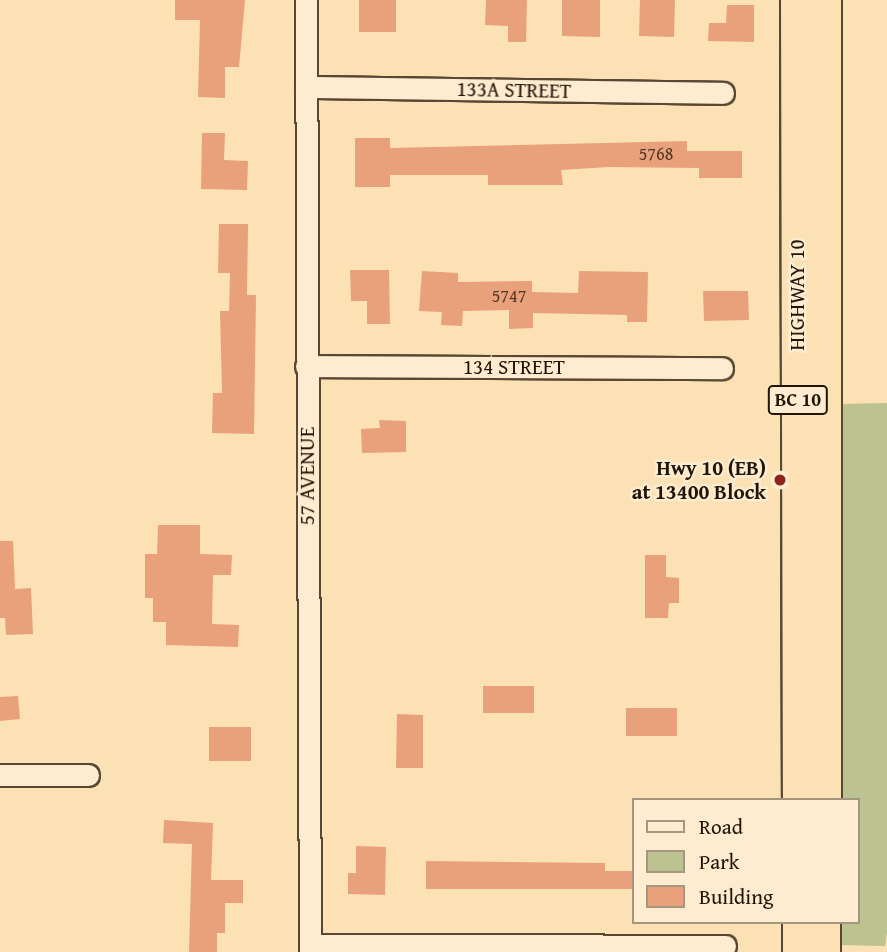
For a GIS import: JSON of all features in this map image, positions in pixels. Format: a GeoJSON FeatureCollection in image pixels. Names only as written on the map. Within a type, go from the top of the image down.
{"type":"FeatureCollection","features":[{"type":"Feature","properties":{"kind":"highway","name":"HIGHWAY 10"},"geometry":{"type":"LineString","coordinates":[[796,0],[798,798]]}},
{"type":"Feature","properties":{"kind":"highway","name":"HIGHWAY 10"},"geometry":{"type":"LineString","coordinates":[[826,0],[826,798]]}},
{"type":"Feature","properties":{"kind":"highway"},"geometry":{"type":"LineString","coordinates":[[798,924],[798,952]]}},
{"type":"Feature","properties":{"kind":"highway"},"geometry":{"type":"LineString","coordinates":[[825,924],[825,952]]}},
{"type":"Feature","properties":{"kind":"street","name":"57 AVENUE"},"geometry":{"type":"LineString","coordinates":[[306,0],[310,949]]}},
{"type":"Feature","properties":{"kind":"street","name":"133A STREET"},"geometry":{"type":"LineString","coordinates":[[306,87],[723,93]]}},
{"type":"Feature","properties":{"kind":"street","name":"134 STREET"},"geometry":{"type":"LineString","coordinates":[[306,366],[722,368]]}},
{"type":"Feature","properties":{"kind":"street"},"geometry":{"type":"LineString","coordinates":[[0,775],[88,775]]}},
{"type":"Feature","properties":{"kind":"street"},"geometry":{"type":"LineString","coordinates":[[310,949],[726,946]]}},
{"type":"Feature","properties":{"kind":"green space"},"geometry":{"type":"Polygon","coordinates":[[[887,403],[885,946],[836,945],[836,924],[859,924],[859,798],[837,798],[839,404],[887,403]]]}},
{"type":"Feature","properties":{"kind":"building"},"geometry":{"type":"Polygon","coordinates":[[[175,0],[245,0],[239,67],[225,67],[225,98],[198,97],[200,20],[175,20],[175,0]]]}},
{"type":"Feature","properties":{"kind":"building"},"geometry":{"type":"Polygon","coordinates":[[[359,0],[396,0],[396,32],[359,32],[359,0]]]}},
{"type":"Feature","properties":{"kind":"building"},"geometry":{"type":"Polygon","coordinates":[[[486,0],[527,0],[526,42],[508,42],[508,26],[485,25],[486,0]]]}},
{"type":"Feature","properties":{"kind":"building"},"geometry":{"type":"Polygon","coordinates":[[[562,0],[600,0],[600,37],[562,36],[562,0]]]}},
{"type":"Feature","properties":{"kind":"building"},"geometry":{"type":"Polygon","coordinates":[[[640,0],[675,0],[674,37],[639,36],[640,0]]]}},
{"type":"Feature","properties":{"kind":"building"},"geometry":{"type":"Polygon","coordinates":[[[727,5],[754,5],[754,42],[708,41],[709,23],[726,23],[727,5]]]}},
{"type":"Feature","properties":{"kind":"building"},"geometry":{"type":"Polygon","coordinates":[[[202,133],[225,133],[224,160],[248,161],[247,190],[201,189],[202,133]]]}},
{"type":"Feature","properties":{"kind":"building"},"geometry":{"type":"Polygon","coordinates":[[[355,138],[390,138],[390,148],[687,141],[687,151],[742,151],[742,178],[699,178],[699,168],[608,167],[561,170],[563,185],[488,185],[488,175],[390,175],[390,187],[355,187],[355,138]]]}},
{"type":"Feature","properties":{"kind":"building"},"geometry":{"type":"Polygon","coordinates":[[[219,224],[248,224],[247,295],[256,295],[254,434],[212,433],[213,393],[222,393],[220,311],[229,311],[230,273],[218,273],[219,224]]]}},
{"type":"Feature","properties":{"kind":"building"},"geometry":{"type":"Polygon","coordinates":[[[350,270],[389,270],[390,324],[367,324],[367,301],[351,301],[350,270]]]}},
{"type":"Feature","properties":{"kind":"building"},"geometry":{"type":"Polygon","coordinates":[[[422,271],[458,273],[458,282],[532,281],[532,292],[578,293],[579,271],[648,272],[647,322],[627,322],[627,315],[533,313],[533,328],[509,329],[509,310],[463,311],[462,326],[441,325],[442,312],[419,311],[422,271]]]}},
{"type":"Feature","properties":{"kind":"building"},"geometry":{"type":"Polygon","coordinates":[[[703,291],[748,291],[749,320],[704,321],[703,291]]]}},
{"type":"Feature","properties":{"kind":"building"},"geometry":{"type":"Polygon","coordinates":[[[379,420],[406,421],[406,452],[362,453],[361,429],[380,428],[379,420]]]}},
{"type":"Feature","properties":{"kind":"building"},"geometry":{"type":"Polygon","coordinates":[[[158,525],[200,525],[200,554],[232,555],[231,575],[213,575],[212,624],[239,625],[238,647],[166,645],[166,622],[153,622],[153,598],[145,598],[145,554],[157,554],[158,525]]]}},
{"type":"Feature","properties":{"kind":"building"},"geometry":{"type":"Polygon","coordinates":[[[0,541],[13,541],[15,589],[31,588],[33,634],[6,635],[5,618],[0,618],[0,541]]]}},
{"type":"Feature","properties":{"kind":"building"},"geometry":{"type":"Polygon","coordinates":[[[645,555],[666,555],[666,577],[679,578],[679,603],[669,603],[668,618],[645,618],[645,555]]]}},
{"type":"Feature","properties":{"kind":"building"},"geometry":{"type":"Polygon","coordinates":[[[483,686],[534,686],[534,713],[483,713],[483,686]]]}},
{"type":"Feature","properties":{"kind":"building"},"geometry":{"type":"Polygon","coordinates":[[[18,696],[20,719],[0,721],[0,697],[18,696]]]}},
{"type":"Feature","properties":{"kind":"building"},"geometry":{"type":"Polygon","coordinates":[[[626,708],[677,708],[677,736],[626,736],[626,708]]]}},
{"type":"Feature","properties":{"kind":"building"},"geometry":{"type":"Polygon","coordinates":[[[397,714],[423,715],[423,768],[396,768],[397,714]]]}},
{"type":"Feature","properties":{"kind":"building"},"geometry":{"type":"Polygon","coordinates":[[[209,727],[251,727],[251,761],[209,761],[209,727]]]}},
{"type":"Feature","properties":{"kind":"building"},"geometry":{"type":"Polygon","coordinates":[[[164,820],[213,823],[211,880],[243,880],[243,903],[225,903],[225,933],[217,933],[217,952],[189,952],[192,844],[163,843],[164,820]]]}},
{"type":"Feature","properties":{"kind":"building"},"geometry":{"type":"Polygon","coordinates":[[[356,846],[386,847],[385,895],[348,894],[348,873],[356,873],[356,846]]]}},
{"type":"Feature","properties":{"kind":"building"},"geometry":{"type":"Polygon","coordinates":[[[426,861],[605,863],[605,871],[632,871],[632,889],[426,889],[426,861]]]}},
{"type":"Feature","properties":{"kind":"place","name":"Hwy 10 (EB) at 13400 Block"},"geometry":{"type":"Point","coordinates":[780,480]}}]}
